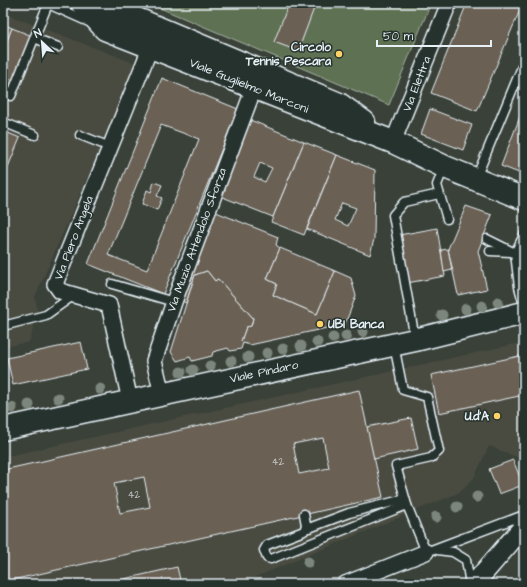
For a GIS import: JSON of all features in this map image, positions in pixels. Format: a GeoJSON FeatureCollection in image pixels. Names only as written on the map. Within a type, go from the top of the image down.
{"type":"FeatureCollection","features":[{"type":"Feature","properties":{"kind":"main road","name":"Viale Guglielmo Marconi"},"geometry":{"type":"LineString","coordinates":[[82,3],[105,29],[393,142],[445,167],[524,199]]}},
{"type":"Feature","properties":{"kind":"main road","name":"Viale Guglielmo Marconi"},"geometry":{"type":"LineString","coordinates":[[99,3],[339,104],[393,142]]}},
{"type":"Feature","properties":{"kind":"main road","name":"Viale Pindaro"},"geometry":{"type":"LineString","coordinates":[[3,429],[404,343],[524,313]]}},
{"type":"Feature","properties":{"kind":"street","name":"Via Elettra"},"geometry":{"type":"LineString","coordinates":[[393,142],[449,3]]}},
{"type":"Feature","properties":{"kind":"street","name":"Via Piero Angela"},"geometry":{"type":"LineString","coordinates":[[130,401],[109,305],[60,291],[55,284],[151,46]]}},
{"type":"Feature","properties":{"kind":"street","name":"Via Muzio Attendolo Sforza"},"geometry":{"type":"LineString","coordinates":[[162,394],[154,361],[174,302],[254,88]]}},
{"type":"Feature","properties":{"kind":"street"},"geometry":{"type":"LineString","coordinates":[[474,584],[524,526]]}},
{"type":"Feature","properties":{"kind":"street"},"geometry":{"type":"LineString","coordinates":[[491,564],[524,543]]}},
{"type":"Feature","properties":{"kind":"street"},"geometry":{"type":"LineString","coordinates":[[346,584],[426,552]]}},
{"type":"Feature","properties":{"kind":"lane","name":"Viale Guglielmo Marconi"},"geometry":{"type":"LineString","coordinates":[[47,3],[105,29]]}},
{"type":"Feature","properties":{"kind":"lane"},"geometry":{"type":"LineString","coordinates":[[3,93],[11,96],[47,3]]}},
{"type":"Feature","properties":{"kind":"lane"},"geometry":{"type":"LineString","coordinates":[[34,38],[58,47]]}},
{"type":"Feature","properties":{"kind":"lane"},"geometry":{"type":"LineString","coordinates":[[475,179],[524,62]]}},
{"type":"Feature","properties":{"kind":"lane"},"geometry":{"type":"LineString","coordinates":[[3,122],[35,135]]}},
{"type":"Feature","properties":{"kind":"lane"},"geometry":{"type":"LineString","coordinates":[[80,135],[110,147]]}},
{"type":"Feature","properties":{"kind":"lane"},"geometry":{"type":"LineString","coordinates":[[445,167],[437,186],[447,219]]}},
{"type":"Feature","properties":{"kind":"lane"},"geometry":{"type":"LineString","coordinates":[[426,552],[406,502],[396,466],[430,458],[439,451],[427,397],[403,390],[404,343],[393,215],[404,202],[440,194]]}},
{"type":"Feature","properties":{"kind":"lane"},"geometry":{"type":"LineString","coordinates":[[524,235],[515,253],[519,287],[524,306]]}},
{"type":"Feature","properties":{"kind":"lane"},"geometry":{"type":"LineString","coordinates":[[487,239],[515,253]]}},
{"type":"Feature","properties":{"kind":"lane"},"geometry":{"type":"LineString","coordinates":[[490,251],[515,253]]}},
{"type":"Feature","properties":{"kind":"lane"},"geometry":{"type":"LineString","coordinates":[[112,284],[174,302]]}},
{"type":"Feature","properties":{"kind":"lane"},"geometry":{"type":"LineString","coordinates":[[3,326],[46,315],[74,295]]}},
{"type":"Feature","properties":{"kind":"lane"},"geometry":{"type":"LineString","coordinates":[[304,514],[306,525],[304,530],[267,545],[264,550],[267,558],[271,559],[406,502]]}},
{"type":"Feature","properties":{"kind":"lane"},"geometry":{"type":"LineString","coordinates":[[306,525],[309,528],[349,513],[406,502]]}},
{"type":"Feature","properties":{"kind":"lane"},"geometry":{"type":"LineString","coordinates":[[426,552],[524,515]]}},
{"type":"Feature","properties":{"kind":"lane"},"geometry":{"type":"LineString","coordinates":[[426,552],[440,550],[454,552],[462,556],[468,565],[470,584]]}},
{"type":"Feature","properties":{"kind":"shaded area"},"geometry":{"type":"Polygon","coordinates":[[[3,13],[137,64],[35,297],[38,314],[29,342],[3,347],[3,13]]]}},
{"type":"Feature","properties":{"kind":"shaded area"},"geometry":{"type":"Polygon","coordinates":[[[524,342],[524,460],[489,446],[474,478],[458,493],[239,584],[3,584],[3,457],[524,342]]]}},
{"type":"Feature","properties":{"kind":"green space","name":"Circolo Tennis Pescara"},"geometry":{"type":"Polygon","coordinates":[[[148,3],[431,3],[389,105],[148,3]]]}},
{"type":"Feature","properties":{"kind":"building"},"geometry":{"type":"Polygon","coordinates":[[[289,3],[316,3],[298,51],[274,42],[289,3]]]}},
{"type":"Feature","properties":{"kind":"building"},"geometry":{"type":"Polygon","coordinates":[[[467,3],[523,3],[477,111],[431,93],[467,3]]]}},
{"type":"Feature","properties":{"kind":"building"},"geometry":{"type":"Polygon","coordinates":[[[3,24],[12,28],[3,51],[3,24]]]}},
{"type":"Feature","properties":{"kind":"building"},"geometry":{"type":"Polygon","coordinates":[[[12,28],[32,36],[13,80],[3,76],[3,51],[12,28]]]}},
{"type":"Feature","properties":{"kind":"building"},"geometry":{"type":"Polygon","coordinates":[[[3,76],[13,80],[9,89],[3,87],[3,76]]]}},
{"type":"Feature","properties":{"kind":"building"},"geometry":{"type":"Polygon","coordinates":[[[162,78],[238,109],[163,294],[88,264],[162,78]],[[161,125],[108,255],[147,270],[199,139],[161,125]]]}},
{"type":"Feature","properties":{"kind":"building"},"geometry":{"type":"Polygon","coordinates":[[[430,109],[472,125],[463,150],[421,134],[430,109]]]}},
{"type":"Feature","properties":{"kind":"building"},"geometry":{"type":"Polygon","coordinates":[[[521,114],[524,115],[524,175],[501,166],[521,114]]]}},
{"type":"Feature","properties":{"kind":"building"},"geometry":{"type":"Polygon","coordinates":[[[250,120],[304,142],[273,217],[220,196],[250,120]],[[260,163],[254,177],[265,182],[272,168],[260,163]]]}},
{"type":"Feature","properties":{"kind":"building"},"geometry":{"type":"Polygon","coordinates":[[[3,131],[20,138],[3,179],[3,131]]]}},
{"type":"Feature","properties":{"kind":"building"},"geometry":{"type":"Polygon","coordinates":[[[304,142],[337,155],[304,235],[271,222],[304,142]]]}},
{"type":"Feature","properties":{"kind":"building"},"geometry":{"type":"Polygon","coordinates":[[[337,155],[375,170],[374,239],[370,255],[307,229],[337,155]],[[342,203],[335,220],[348,226],[356,208],[342,203]]]}},
{"type":"Feature","properties":{"kind":"building"},"geometry":{"type":"Polygon","coordinates":[[[154,182],[162,185],[157,196],[162,198],[157,210],[142,204],[147,190],[151,192],[154,182]]]}},
{"type":"Feature","properties":{"kind":"building"},"geometry":{"type":"Polygon","coordinates":[[[466,206],[492,215],[478,251],[487,289],[458,295],[448,249],[466,206]]]}},
{"type":"Feature","properties":{"kind":"building"},"geometry":{"type":"Polygon","coordinates":[[[211,210],[278,237],[276,245],[280,248],[267,279],[277,284],[273,295],[317,314],[335,271],[351,278],[356,296],[345,324],[250,345],[241,341],[246,327],[251,326],[253,318],[218,279],[215,281],[207,271],[195,275],[186,303],[178,299],[211,210]]]}},
{"type":"Feature","properties":{"kind":"building"},"geometry":{"type":"Polygon","coordinates":[[[437,228],[445,276],[407,283],[399,235],[437,228]]]}},
{"type":"Feature","properties":{"kind":"building"},"geometry":{"type":"Polygon","coordinates":[[[280,248],[335,271],[317,314],[273,295],[277,284],[267,279],[280,248]]]}},
{"type":"Feature","properties":{"kind":"building"},"geometry":{"type":"Polygon","coordinates":[[[448,249],[452,270],[444,272],[441,250],[448,249]]]}},
{"type":"Feature","properties":{"kind":"building"},"geometry":{"type":"Polygon","coordinates":[[[207,271],[215,281],[218,279],[253,318],[251,326],[246,327],[241,341],[243,343],[241,349],[230,351],[228,348],[213,352],[212,356],[192,361],[190,357],[177,361],[171,352],[195,275],[207,271]]]}},
{"type":"Feature","properties":{"kind":"building"},"geometry":{"type":"Polygon","coordinates":[[[81,342],[87,369],[13,385],[7,358],[81,342]]]}},
{"type":"Feature","properties":{"kind":"building"},"geometry":{"type":"Polygon","coordinates":[[[524,355],[524,395],[439,413],[431,375],[524,355]]]}},
{"type":"Feature","properties":{"kind":"building"},"geometry":{"type":"Polygon","coordinates":[[[359,390],[383,497],[3,582],[3,470],[359,390]],[[323,438],[293,444],[299,474],[329,468],[323,438]],[[144,477],[114,483],[120,513],[150,507],[144,477]]]}},
{"type":"Feature","properties":{"kind":"building"},"geometry":{"type":"Polygon","coordinates":[[[411,418],[418,449],[374,459],[367,427],[411,418]]]}},
{"type":"Feature","properties":{"kind":"building"},"geometry":{"type":"Polygon","coordinates":[[[513,460],[523,485],[499,494],[489,469],[513,460]]]}},
{"type":"Feature","properties":{"kind":"building"},"geometry":{"type":"Polygon","coordinates":[[[177,567],[181,584],[102,584],[177,567]]]}},
{"type":"Feature","properties":{"kind":"building"},"geometry":{"type":"Polygon","coordinates":[[[408,578],[411,584],[394,584],[408,578]]]}},
{"type":"Feature","properties":{"kind":"place","name":"Circolo Tennis Pescara"},"geometry":{"type":"Point","coordinates":[339,54]}},
{"type":"Feature","properties":{"kind":"place","name":"UBI Banca"},"geometry":{"type":"Point","coordinates":[320,324]}},
{"type":"Feature","properties":{"kind":"place","name":"U.d'A"},"geometry":{"type":"Point","coordinates":[497,416]}}]}
